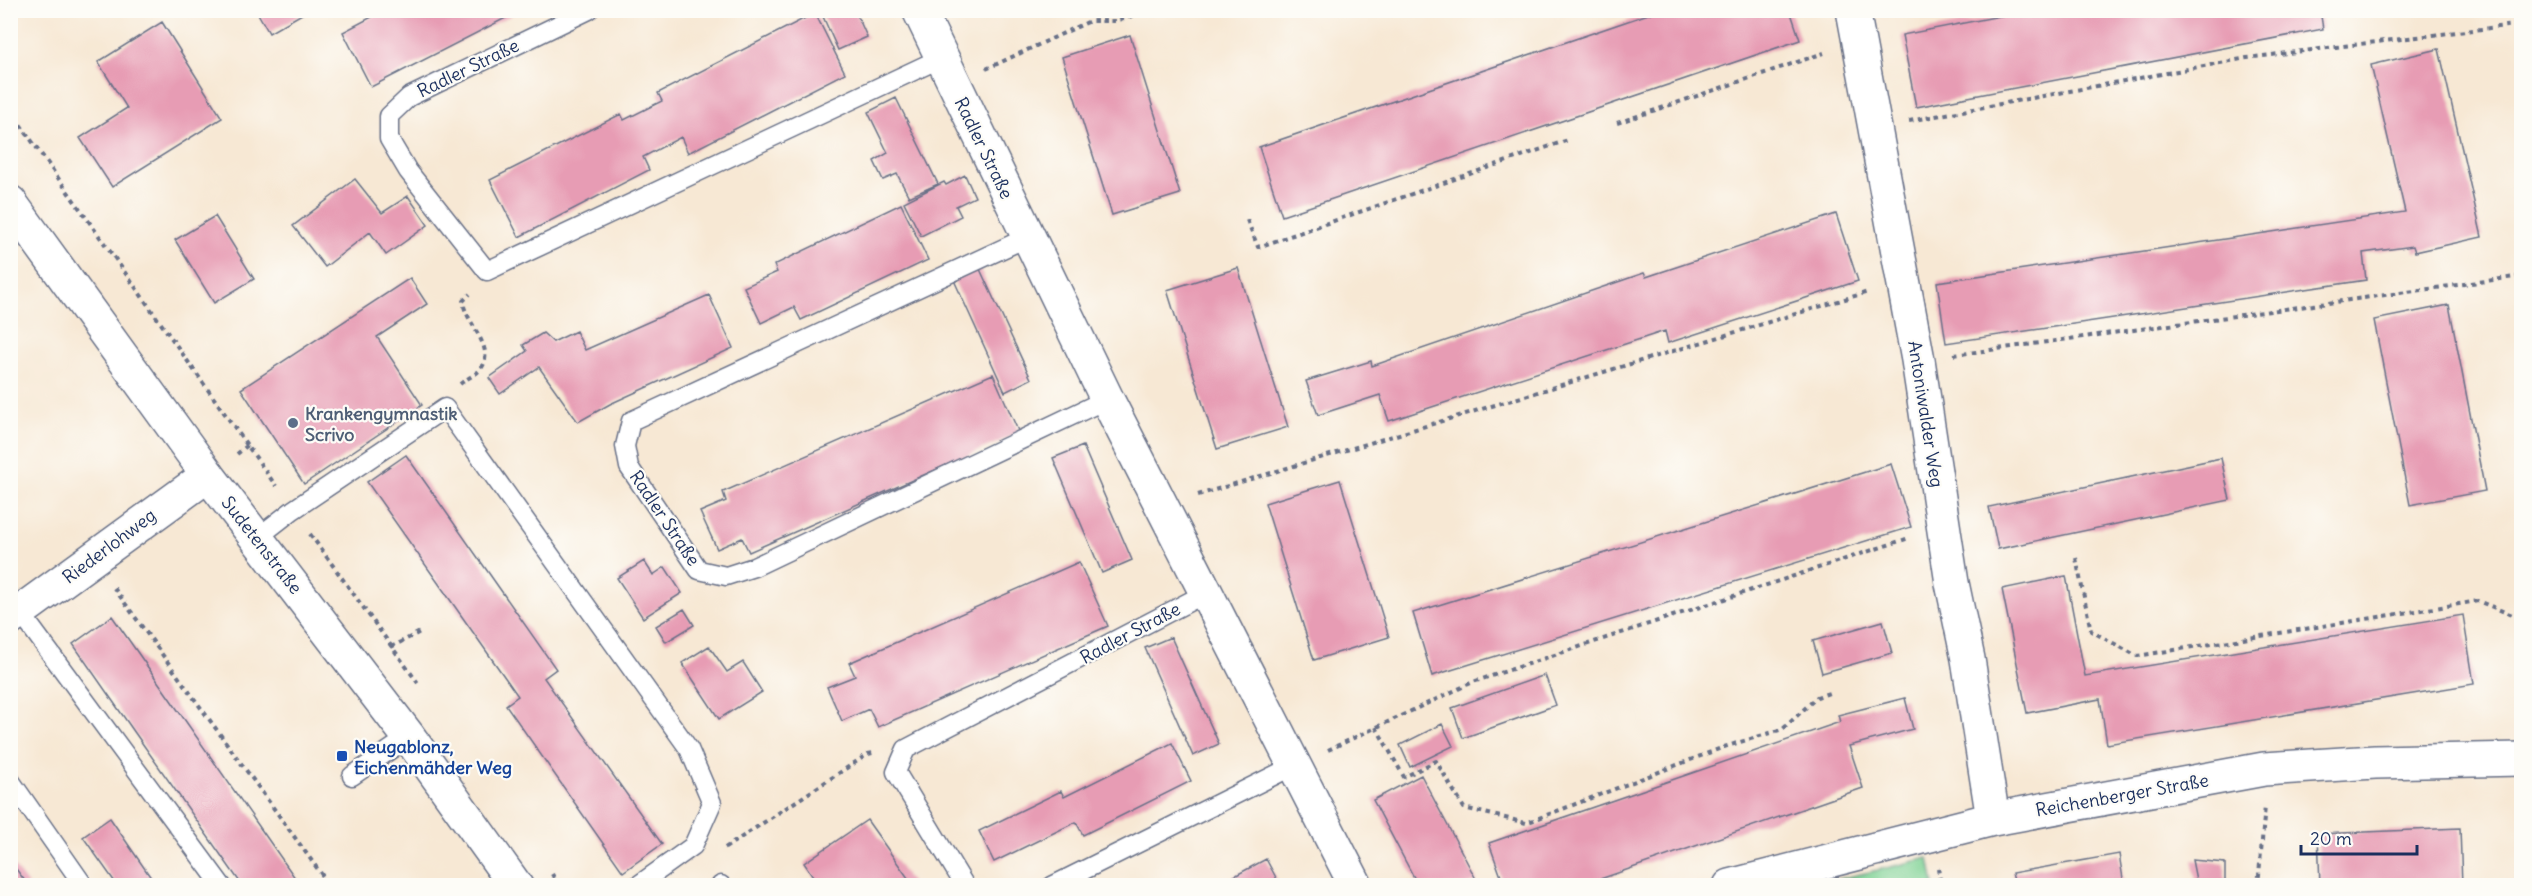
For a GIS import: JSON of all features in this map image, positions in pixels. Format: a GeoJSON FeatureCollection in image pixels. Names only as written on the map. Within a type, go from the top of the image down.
{"type":"FeatureCollection","features":[{"type":"Feature","properties":{"kind":"street","name":"Radler Straße"},"geometry":{"type":"LineString","coordinates":[[919,10],[1107,399],[1293,766],[1356,885]]}},
{"type":"Feature","properties":{"kind":"street","name":"Antoniwalder Weg"},"geometry":{"type":"LineString","coordinates":[[1856,26],[1918,360],[1993,819]]}},
{"type":"Feature","properties":{"kind":"street","name":"Sudetenstraße"},"geometry":{"type":"LineString","coordinates":[[10,202],[207,475],[409,737],[516,885]]}},
{"type":"Feature","properties":{"kind":"street","name":"Riederlohweg"},"geometry":{"type":"LineString","coordinates":[[15,616],[207,475]]}},
{"type":"Feature","properties":{"kind":"street","name":"Reichenberger Straße"},"geometry":{"type":"LineString","coordinates":[[1730,885],[1993,819],[2264,769],[2375,762],[2522,759]]}},
{"type":"Feature","properties":{"kind":"lane","name":"Radler Straße"},"geometry":{"type":"LineString","coordinates":[[487,271],[408,171],[389,139],[389,116],[420,91],[589,10]]}},
{"type":"Feature","properties":{"kind":"lane"},"geometry":{"type":"LineString","coordinates":[[487,271],[947,71]]}},
{"type":"Feature","properties":{"kind":"lane","name":"Radler Straße"},"geometry":{"type":"LineString","coordinates":[[1028,237],[630,421],[625,446],[629,467],[699,570],[726,576],[754,567],[1107,399]]}},
{"type":"Feature","properties":{"kind":"lane"},"geometry":{"type":"LineString","coordinates":[[257,538],[293,510],[445,408],[689,749],[712,803],[693,846],[637,885]]}},
{"type":"Feature","properties":{"kind":"lane","name":"Radler Straße"},"geometry":{"type":"LineString","coordinates":[[906,749],[1206,593]]}},
{"type":"Feature","properties":{"kind":"lane"},"geometry":{"type":"LineString","coordinates":[[15,616],[222,885]]}},
{"type":"Feature","properties":{"kind":"lane"},"geometry":{"type":"LineString","coordinates":[[352,776],[409,737]]}},
{"type":"Feature","properties":{"kind":"lane"},"geometry":{"type":"LineString","coordinates":[[906,749],[896,772],[964,885]]}},
{"type":"Feature","properties":{"kind":"lane"},"geometry":{"type":"LineString","coordinates":[[1052,885],[1293,766]]}},
{"type":"Feature","properties":{"kind":"lane"},"geometry":{"type":"LineString","coordinates":[[10,780],[84,885]]}},
{"type":"Feature","properties":{"kind":"path"},"geometry":{"type":"LineString","coordinates":[[947,71],[1090,21],[1118,21],[1148,10]]}},
{"type":"Feature","properties":{"kind":"path"},"geometry":{"type":"LineString","coordinates":[[1874,128],[2247,58],[2522,24]]}},
{"type":"Feature","properties":{"kind":"path"},"geometry":{"type":"LineString","coordinates":[[1617,123],[1856,26]]}},
{"type":"Feature","properties":{"kind":"path"},"geometry":{"type":"LineString","coordinates":[[1246,220],[1258,247],[1568,140]]}},
{"type":"Feature","properties":{"kind":"path"},"geometry":{"type":"LineString","coordinates":[[445,408],[448,392],[480,369],[486,355],[483,344],[464,312],[463,302],[487,271]]}},
{"type":"Feature","properties":{"kind":"path"},"geometry":{"type":"LineString","coordinates":[[1918,360],[2522,276]]}},
{"type":"Feature","properties":{"kind":"path"},"geometry":{"type":"LineString","coordinates":[[1163,506],[1903,281]]}},
{"type":"Feature","properties":{"kind":"path"},"geometry":{"type":"LineString","coordinates":[[1293,766],[1473,682],[1944,527]]}},
{"type":"Feature","properties":{"kind":"path"},"geometry":{"type":"LineString","coordinates":[[2076,558],[2091,631],[2137,656],[2478,601],[2522,619]]}},
{"type":"Feature","properties":{"kind":"path"},"geometry":{"type":"LineString","coordinates":[[92,559],[330,885]]}},
{"type":"Feature","properties":{"kind":"path"},"geometry":{"type":"LineString","coordinates":[[392,647],[422,631]]}},
{"type":"Feature","properties":{"kind":"path"},"geometry":{"type":"LineString","coordinates":[[1376,727],[1404,777],[1436,761],[1464,808],[1526,823],[1724,747],[1783,729],[1817,697],[1832,692]]}},
{"type":"Feature","properties":{"kind":"path"},"geometry":{"type":"LineString","coordinates":[[724,848],[868,754],[906,749]]}},
{"type":"Feature","properties":{"kind":"path"},"geometry":{"type":"LineString","coordinates":[[2258,885],[2266,817],[2264,769]]}},
{"type":"Feature","properties":{"kind":"green space"},"geometry":{"type":"Polygon","coordinates":[[[1929,858],[1934,885],[1814,885],[1929,858]]]}},
{"type":"Feature","properties":{"kind":"building"},"geometry":{"type":"Polygon","coordinates":[[[256,10],[309,10],[269,33],[256,10]]]}},
{"type":"Feature","properties":{"kind":"building"},"geometry":{"type":"Polygon","coordinates":[[[385,10],[521,10],[371,87],[343,32],[385,10]]]}},
{"type":"Feature","properties":{"kind":"building"},"geometry":{"type":"Polygon","coordinates":[[[820,10],[855,10],[867,37],[838,50],[820,10]]]}},
{"type":"Feature","properties":{"kind":"building"},"geometry":{"type":"Polygon","coordinates":[[[1660,10],[1790,10],[1800,40],[1282,216],[1259,147],[1660,10]]]}},
{"type":"Feature","properties":{"kind":"building"},"geometry":{"type":"Polygon","coordinates":[[[2031,10],[2320,10],[2323,29],[1916,107],[1902,35],[2031,10]]]}},
{"type":"Feature","properties":{"kind":"building"},"geometry":{"type":"Polygon","coordinates":[[[815,13],[845,73],[688,153],[681,137],[643,157],[649,170],[519,237],[490,180],[621,114],[624,120],[662,101],[658,93],[815,13]]]}},
{"type":"Feature","properties":{"kind":"building"},"geometry":{"type":"Polygon","coordinates":[[[162,22],[222,118],[112,187],[80,138],[127,108],[98,62],[162,22]]]}},
{"type":"Feature","properties":{"kind":"building"},"geometry":{"type":"Polygon","coordinates":[[[1130,35],[1180,194],[1112,215],[1062,57],[1130,35]]]}},
{"type":"Feature","properties":{"kind":"building"},"geometry":{"type":"Polygon","coordinates":[[[2439,49],[2482,237],[2415,252],[2413,246],[2363,253],[2366,280],[1946,343],[1937,282],[2405,212],[2371,65],[2439,49]]]}},
{"type":"Feature","properties":{"kind":"building"},"geometry":{"type":"Polygon","coordinates":[[[896,98],[938,184],[909,197],[897,174],[883,180],[874,161],[888,153],[868,112],[896,98]]]}},
{"type":"Feature","properties":{"kind":"building"},"geometry":{"type":"Polygon","coordinates":[[[965,175],[975,197],[956,206],[961,216],[921,236],[904,202],[944,182],[946,185],[965,175]]]}},
{"type":"Feature","properties":{"kind":"building"},"geometry":{"type":"Polygon","coordinates":[[[355,179],[382,213],[408,196],[428,225],[386,255],[370,232],[325,267],[293,226],[355,179]]]}},
{"type":"Feature","properties":{"kind":"building"},"geometry":{"type":"Polygon","coordinates":[[[901,204],[928,260],[801,320],[794,307],[761,323],[744,287],[777,272],[774,265],[901,204]]]}},
{"type":"Feature","properties":{"kind":"building"},"geometry":{"type":"Polygon","coordinates":[[[1836,214],[1858,281],[1668,343],[1665,331],[1389,421],[1380,395],[1318,415],[1306,381],[1371,361],[1372,366],[1644,273],[1646,277],[1836,214]]]}},
{"type":"Feature","properties":{"kind":"building"},"geometry":{"type":"Polygon","coordinates":[[[215,216],[254,279],[214,303],[175,240],[215,216]]]}},
{"type":"Feature","properties":{"kind":"building"},"geometry":{"type":"Polygon","coordinates":[[[979,267],[1031,379],[1005,392],[953,278],[979,267]]]}},
{"type":"Feature","properties":{"kind":"building"},"geometry":{"type":"Polygon","coordinates":[[[1238,268],[1288,427],[1217,449],[1167,290],[1238,268]]]}},
{"type":"Feature","properties":{"kind":"building"},"geometry":{"type":"Polygon","coordinates":[[[410,278],[427,304],[377,337],[422,405],[304,484],[241,389],[410,278]]]}},
{"type":"Feature","properties":{"kind":"building"},"geometry":{"type":"Polygon","coordinates":[[[709,295],[733,348],[610,404],[578,422],[539,367],[500,394],[489,378],[527,351],[523,345],[543,333],[553,342],[576,331],[585,350],[709,295]]]}},
{"type":"Feature","properties":{"kind":"building"},"geometry":{"type":"Polygon","coordinates":[[[2449,305],[2485,491],[2410,505],[2374,320],[2449,305]]]}},
{"type":"Feature","properties":{"kind":"building"},"geometry":{"type":"Polygon","coordinates":[[[993,374],[1019,433],[749,552],[742,538],[717,549],[700,512],[726,501],[723,492],[993,374]]]}},
{"type":"Feature","properties":{"kind":"building"},"geometry":{"type":"Polygon","coordinates":[[[1083,446],[1132,560],[1102,573],[1053,458],[1083,446]]]}},
{"type":"Feature","properties":{"kind":"building"},"geometry":{"type":"Polygon","coordinates":[[[406,455],[556,669],[544,678],[662,844],[623,872],[506,705],[518,696],[367,482],[406,455]]]}},
{"type":"Feature","properties":{"kind":"building"},"geometry":{"type":"Polygon","coordinates":[[[2221,458],[2230,500],[1998,549],[1989,507],[2221,458]]]}},
{"type":"Feature","properties":{"kind":"building"},"geometry":{"type":"Polygon","coordinates":[[[1891,464],[1911,527],[1432,676],[1413,613],[1891,464]]]}},
{"type":"Feature","properties":{"kind":"building"},"geometry":{"type":"Polygon","coordinates":[[[1340,480],[1389,637],[1314,660],[1265,503],[1340,480]]]}},
{"type":"Feature","properties":{"kind":"building"},"geometry":{"type":"Polygon","coordinates":[[[644,561],[653,575],[665,567],[682,593],[643,618],[617,578],[644,561]]]}},
{"type":"Feature","properties":{"kind":"building"},"geometry":{"type":"Polygon","coordinates":[[[1079,562],[1108,626],[878,727],[869,709],[842,721],[827,687],[855,676],[849,663],[1079,562]]]}},
{"type":"Feature","properties":{"kind":"building"},"geometry":{"type":"Polygon","coordinates":[[[2066,576],[2085,676],[2463,615],[2474,684],[2107,744],[2100,699],[2027,713],[2002,589],[2066,576]]]}},
{"type":"Feature","properties":{"kind":"building"},"geometry":{"type":"Polygon","coordinates":[[[684,609],[694,625],[666,642],[656,626],[684,609]]]}},
{"type":"Feature","properties":{"kind":"building"},"geometry":{"type":"Polygon","coordinates":[[[112,616],[300,885],[242,885],[135,733],[73,644],[112,616]]]}},
{"type":"Feature","properties":{"kind":"building"},"geometry":{"type":"Polygon","coordinates":[[[1883,621],[1892,653],[1822,673],[1813,641],[1883,621]]]}},
{"type":"Feature","properties":{"kind":"building"},"geometry":{"type":"Polygon","coordinates":[[[1171,637],[1219,744],[1193,756],[1145,648],[1171,637]]]}},
{"type":"Feature","properties":{"kind":"building"},"geometry":{"type":"Polygon","coordinates":[[[709,646],[727,672],[743,662],[762,692],[719,719],[682,663],[709,646]]]}},
{"type":"Feature","properties":{"kind":"building"},"geometry":{"type":"Polygon","coordinates":[[[1545,675],[1556,705],[1463,738],[1452,708],[1545,675]]]}},
{"type":"Feature","properties":{"kind":"building"},"geometry":{"type":"Polygon","coordinates":[[[1905,698],[1913,729],[1849,746],[1863,788],[1583,885],[1504,885],[1489,843],[1840,722],[1838,715],[1905,698]]]}},
{"type":"Feature","properties":{"kind":"building"},"geometry":{"type":"Polygon","coordinates":[[[1442,724],[1453,746],[1410,767],[1400,745],[1442,724]]]}},
{"type":"Feature","properties":{"kind":"building"},"geometry":{"type":"Polygon","coordinates":[[[1172,743],[1191,781],[1083,835],[1076,822],[994,862],[979,831],[1061,791],[1064,797],[1172,743]]]}},
{"type":"Feature","properties":{"kind":"building"},"geometry":{"type":"Polygon","coordinates":[[[1421,775],[1477,881],[1467,885],[1418,885],[1373,800],[1421,775]]]}},
{"type":"Feature","properties":{"kind":"building"},"geometry":{"type":"Polygon","coordinates":[[[110,818],[156,885],[117,885],[83,837],[110,818]]]}},
{"type":"Feature","properties":{"kind":"building"},"geometry":{"type":"Polygon","coordinates":[[[867,820],[913,885],[819,885],[804,863],[867,820]]]}},
{"type":"Feature","properties":{"kind":"building"},"geometry":{"type":"Polygon","coordinates":[[[2460,828],[2462,885],[2320,885],[2318,834],[2460,828]]]}},
{"type":"Feature","properties":{"kind":"building"},"geometry":{"type":"Polygon","coordinates":[[[2119,854],[2124,885],[2015,885],[2012,873],[2119,854]]]}},
{"type":"Feature","properties":{"kind":"building"},"geometry":{"type":"Polygon","coordinates":[[[1266,859],[1280,885],[1218,885],[1266,859]]]}},
{"type":"Feature","properties":{"kind":"building"},"geometry":{"type":"Polygon","coordinates":[[[2192,860],[2225,863],[2225,885],[2197,885],[2192,860]]]}},
{"type":"Feature","properties":{"kind":"building"},"geometry":{"type":"Polygon","coordinates":[[[10,861],[28,885],[10,885],[10,861]]]}},
{"type":"Feature","properties":{"kind":"place","name":"Krankengymnastik Scrivo"},"geometry":{"type":"Point","coordinates":[293,423]}},
{"type":"Feature","properties":{"kind":"place","name":"Neugablonz, Eichenmähder Weg"},"geometry":{"type":"Point","coordinates":[342,756]}}]}
